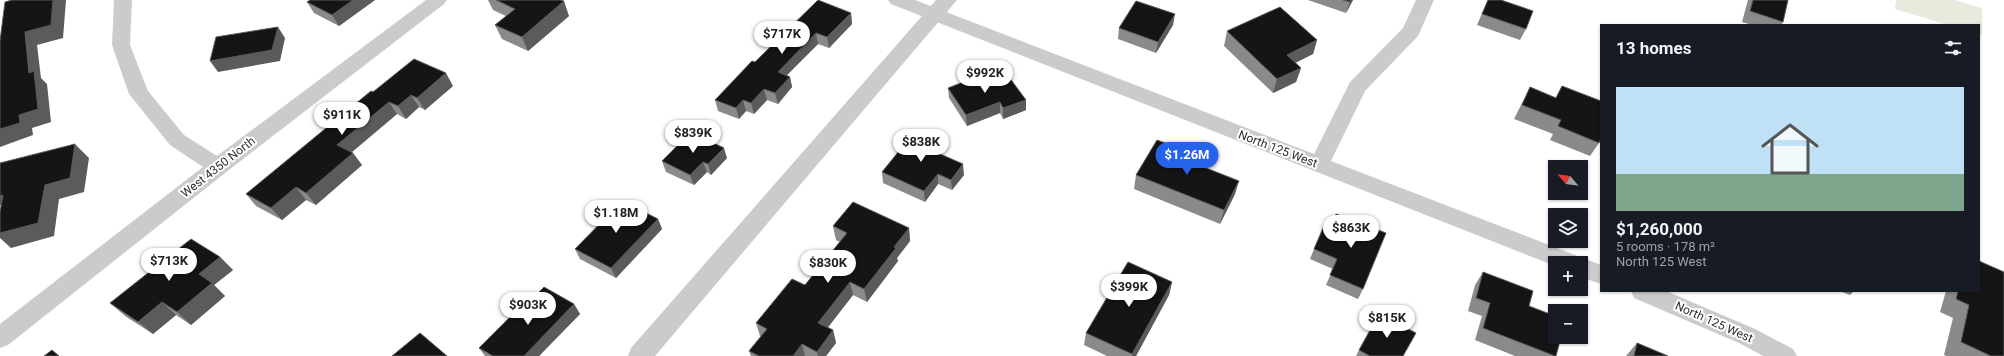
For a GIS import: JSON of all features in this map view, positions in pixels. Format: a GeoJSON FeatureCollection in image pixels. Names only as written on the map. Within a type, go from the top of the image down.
{"type":"FeatureCollection","features":[{"type":"Feature","properties":{"kind":"street"},"geometry":{"type":"LineString","coordinates":[[123,0],[121,45],[139,94],[177,140],[218,167]]}},
{"type":"Feature","properties":{"kind":"street","name":"West 4350 North"},"geometry":{"type":"LineString","coordinates":[[0,338],[218,167],[438,0]]}},
{"type":"Feature","properties":{"kind":"street","name":"North 125 West"},"geometry":{"type":"LineString","coordinates":[[897,0],[941,7],[1319,165],[1553,256]]}},
{"type":"Feature","properties":{"kind":"street"},"geometry":{"type":"LineString","coordinates":[[1319,165],[1357,87],[1410,31],[1425,0]]}},
{"type":"Feature","properties":{"kind":"street"},"geometry":{"type":"LineString","coordinates":[[640,356],[941,7]]}},
{"type":"Feature","properties":{"kind":"street"},"geometry":{"type":"LineString","coordinates":[[1588,270],[1600,275]]}},
{"type":"Feature","properties":{"kind":"street","name":"North 125 West"},"geometry":{"type":"LineString","coordinates":[[1644,292],[1747,336],[1785,356]]}},
{"type":"Feature","properties":{"kind":"shaded area"},"geometry":{"type":"Polygon","coordinates":[[[1896,0],[1955,0],[1982,8],[1982,35],[1980,34],[1980,24],[1945,24],[1895,9],[1896,0]]]}},
{"type":"Feature","properties":{"kind":"building"},"geometry":{"type":"Polygon","coordinates":[[[12,0],[53,0],[51,25],[25,32],[29,73],[34,71],[38,109],[19,115],[20,123],[0,129],[0,41],[5,2],[12,0]]]}},
{"type":"Feature","properties":{"kind":"building"},"geometry":{"type":"Polygon","coordinates":[[[310,0],[353,0],[332,15],[307,2],[310,0]]]}},
{"type":"Feature","properties":{"kind":"building"},"geometry":{"type":"Polygon","coordinates":[[[496,0],[564,1],[522,37],[495,25],[515,9],[496,0]]]}},
{"type":"Feature","properties":{"kind":"building"},"geometry":{"type":"Polygon","coordinates":[[[818,0],[851,13],[827,37],[816,33],[778,72],[790,77],[775,93],[764,89],[751,103],[743,100],[736,108],[715,100],[752,61],[755,62],[818,0]]]}},
{"type":"Feature","properties":{"kind":"building"},"geometry":{"type":"Polygon","coordinates":[[[1488,0],[1501,0],[1533,11],[1526,29],[1482,14],[1488,0]]]}},
{"type":"Feature","properties":{"kind":"building"},"geometry":{"type":"Polygon","coordinates":[[[1753,0],[1788,0],[1783,22],[1750,11],[1753,0]]]}},
{"type":"Feature","properties":{"kind":"building"},"geometry":{"type":"Polygon","coordinates":[[[1136,1],[1175,14],[1158,42],[1119,28],[1136,1]]]}},
{"type":"Feature","properties":{"kind":"building"},"geometry":{"type":"Polygon","coordinates":[[[1280,7],[1317,40],[1287,55],[1301,68],[1277,79],[1227,31],[1280,7]]]}},
{"type":"Feature","properties":{"kind":"building"},"geometry":{"type":"Polygon","coordinates":[[[278,27],[272,50],[210,61],[216,37],[278,27]]]}},
{"type":"Feature","properties":{"kind":"building"},"geometry":{"type":"Polygon","coordinates":[[[414,59],[446,73],[417,98],[411,95],[398,106],[389,102],[337,145],[353,153],[306,193],[296,187],[271,208],[246,194],[371,91],[373,92],[414,59]]]}},
{"type":"Feature","properties":{"kind":"building"},"geometry":{"type":"Polygon","coordinates":[[[984,74],[991,84],[1009,77],[1026,100],[1003,108],[1000,102],[966,115],[948,88],[984,74]]]}},
{"type":"Feature","properties":{"kind":"building"},"geometry":{"type":"Polygon","coordinates":[[[1562,86],[1600,101],[1599,143],[1558,126],[1561,120],[1522,105],[1530,87],[1556,98],[1562,86]]]}},
{"type":"Feature","properties":{"kind":"building"},"geometry":{"type":"Polygon","coordinates":[[[916,130],[939,140],[931,150],[963,164],[951,180],[938,174],[924,191],[882,172],[916,130]]]}},
{"type":"Feature","properties":{"kind":"building"},"geometry":{"type":"Polygon","coordinates":[[[691,132],[724,148],[708,164],[703,162],[690,175],[662,161],[691,132]]]}},
{"type":"Feature","properties":{"kind":"building"},"geometry":{"type":"Polygon","coordinates":[[[1157,140],[1195,154],[1191,162],[1239,181],[1224,210],[1136,175],[1157,140]]]}},
{"type":"Feature","properties":{"kind":"building"},"geometry":{"type":"Polygon","coordinates":[[[75,144],[70,178],[45,185],[38,223],[0,233],[0,212],[3,195],[0,196],[0,163],[75,144]]]}},
{"type":"Feature","properties":{"kind":"building"},"geometry":{"type":"Polygon","coordinates":[[[622,201],[658,219],[611,268],[575,249],[622,201]]]}},
{"type":"Feature","properties":{"kind":"building"},"geometry":{"type":"Polygon","coordinates":[[[853,202],[909,228],[894,247],[896,248],[864,289],[850,282],[818,323],[833,330],[817,352],[802,344],[793,356],[759,356],[749,351],[767,329],[756,323],[792,279],[805,285],[847,233],[833,226],[853,202]]]}},
{"type":"Feature","properties":{"kind":"building"},"geometry":{"type":"Polygon","coordinates":[[[1336,214],[1386,233],[1363,289],[1330,275],[1337,259],[1314,249],[1323,228],[1329,230],[1336,214]]]}},
{"type":"Feature","properties":{"kind":"building"},"geometry":{"type":"Polygon","coordinates":[[[191,239],[220,257],[199,274],[212,283],[177,312],[162,302],[138,322],[110,303],[191,239]]]}},
{"type":"Feature","properties":{"kind":"building"},"geometry":{"type":"Polygon","coordinates":[[[1980,261],[2004,272],[2004,356],[1991,356],[1961,342],[1969,305],[1956,299],[1958,292],[1980,292],[1980,261]]]}},
{"type":"Feature","properties":{"kind":"building"},"geometry":{"type":"Polygon","coordinates":[[[1128,262],[1172,282],[1132,354],[1086,333],[1128,262]]]}},
{"type":"Feature","properties":{"kind":"building"},"geometry":{"type":"Polygon","coordinates":[[[1483,272],[1533,291],[1529,306],[1548,313],[1548,344],[1559,344],[1556,356],[1483,328],[1490,303],[1476,298],[1483,272]]]}},
{"type":"Feature","properties":{"kind":"building"},"geometry":{"type":"Polygon","coordinates":[[[544,287],[574,304],[524,356],[493,356],[479,348],[512,315],[515,317],[544,287]]]}},
{"type":"Feature","properties":{"kind":"building"},"geometry":{"type":"Polygon","coordinates":[[[1379,314],[1416,333],[1403,356],[1370,356],[1359,350],[1379,314]]]}},
{"type":"Feature","properties":{"kind":"building"},"geometry":{"type":"Polygon","coordinates":[[[420,333],[447,356],[392,356],[420,333]]]}},
{"type":"Feature","properties":{"kind":"building"},"geometry":{"type":"Polygon","coordinates":[[[1637,343],[1668,356],[1634,356],[1637,343]]]}},
{"type":"Feature","properties":{"kind":"building"},"geometry":{"type":"Polygon","coordinates":[[[52,350],[59,356],[44,356],[52,350]]]}}]}
